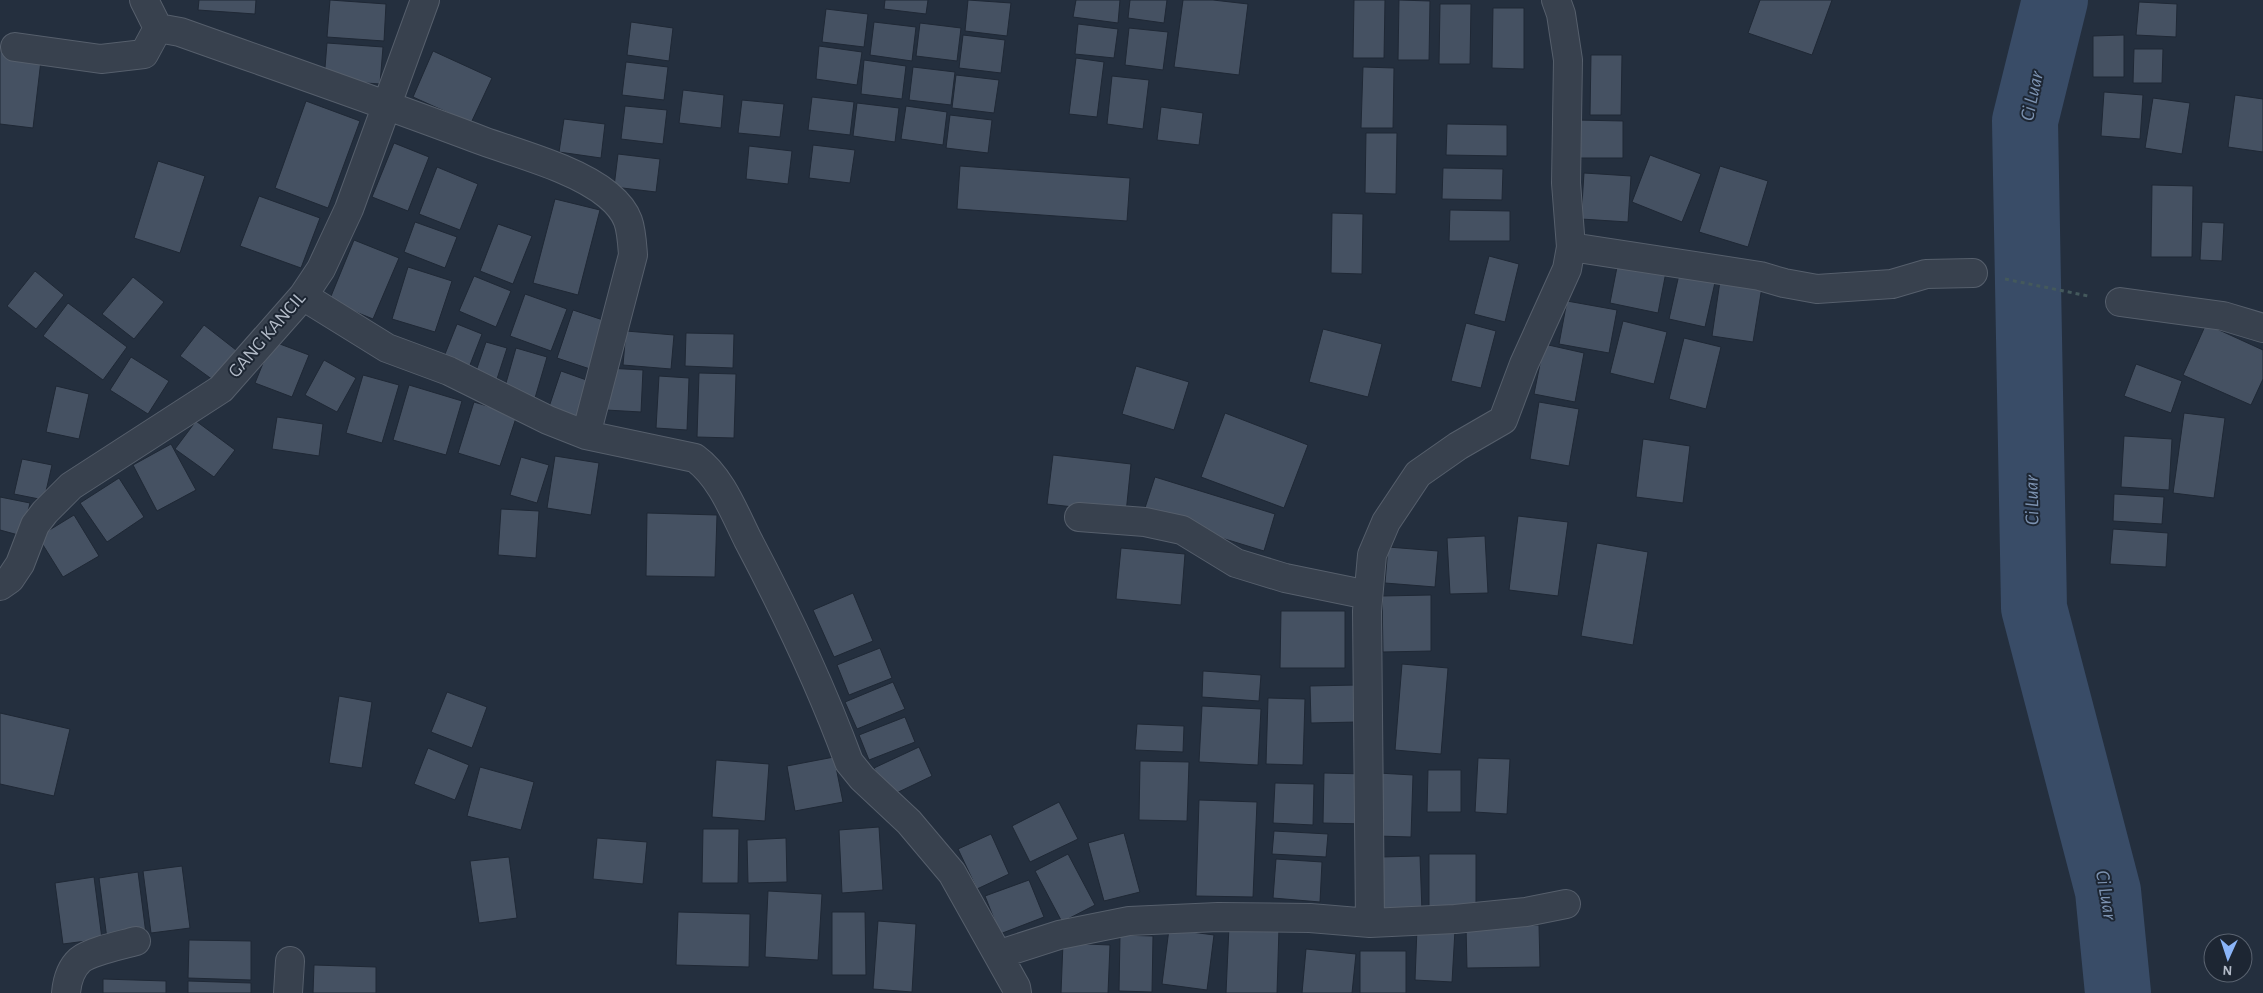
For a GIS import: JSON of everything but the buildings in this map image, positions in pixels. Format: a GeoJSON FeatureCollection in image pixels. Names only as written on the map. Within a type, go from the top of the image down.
{"type":"FeatureCollection","features":[{"type":"Feature","properties":{"kind":"street"},"geometry":{"type":"LineString","coordinates":[[144,0],[158,28]]}},
{"type":"Feature","properties":{"kind":"street","name":"GANG KANCIL"},"geometry":{"type":"LineString","coordinates":[[0,586],[10,579],[20,564],[40,518],[71,486],[220,389],[303,296],[321,269],[350,209],[426,0]]}},
{"type":"Feature","properties":{"kind":"street"},"geometry":{"type":"LineString","coordinates":[[1370,923],[1368,595],[1372,554],[1386,522],[1418,474],[1458,446],[1503,420],[1524,364],[1567,269],[1572,246],[1566,183],[1568,60],[1562,14],[1556,0]]}},
{"type":"Feature","properties":{"kind":"street"},"geometry":{"type":"LineString","coordinates":[[15,47],[101,59],[144,54],[158,28]]}},
{"type":"Feature","properties":{"kind":"street"},"geometry":{"type":"LineString","coordinates":[[158,28],[180,32],[387,105],[574,174],[608,195],[623,211],[631,226],[633,255],[586,435]]}},
{"type":"Feature","properties":{"kind":"street"},"geometry":{"type":"LineString","coordinates":[[1572,246],[1760,276],[1784,283],[1818,289],[1892,284],[1926,274],[1973,272]]}},
{"type":"Feature","properties":{"kind":"street"},"geometry":{"type":"LineString","coordinates":[[303,296],[386,348],[449,371],[548,420],[586,435],[695,458],[710,471],[793,626],[849,762],[862,778],[909,822],[952,873],[1000,954],[1017,993]]}},
{"type":"Feature","properties":{"kind":"street"},"geometry":{"type":"LineString","coordinates":[[2120,302],[2223,316],[2263,328]]}},
{"type":"Feature","properties":{"kind":"street"},"geometry":{"type":"LineString","coordinates":[[1079,517],[1145,522],[1182,530],[1236,563],[1285,578],[1368,595]]}},
{"type":"Feature","properties":{"kind":"street"},"geometry":{"type":"LineString","coordinates":[[1000,954],[1059,935],[1129,920],[1218,917],[1310,918],[1370,923],[1464,918],[1526,912],[1566,904]]}},
{"type":"Feature","properties":{"kind":"street"},"geometry":{"type":"LineString","coordinates":[[66,993],[70,973],[80,960],[111,947],[136,941]]}},
{"type":"Feature","properties":{"kind":"street"},"geometry":{"type":"LineString","coordinates":[[288,993],[290,961]]}},
{"type":"Feature","properties":{"kind":"path"},"geometry":{"type":"LineString","coordinates":[[1973,272],[2120,302]]}},
{"type":"Feature","properties":{"kind":"waterway","name":"Ci Luar"},"geometry":{"type":"LineString","coordinates":[[2055,0],[2025,121],[2034,608],[2108,891],[2118,993]]}}]}
